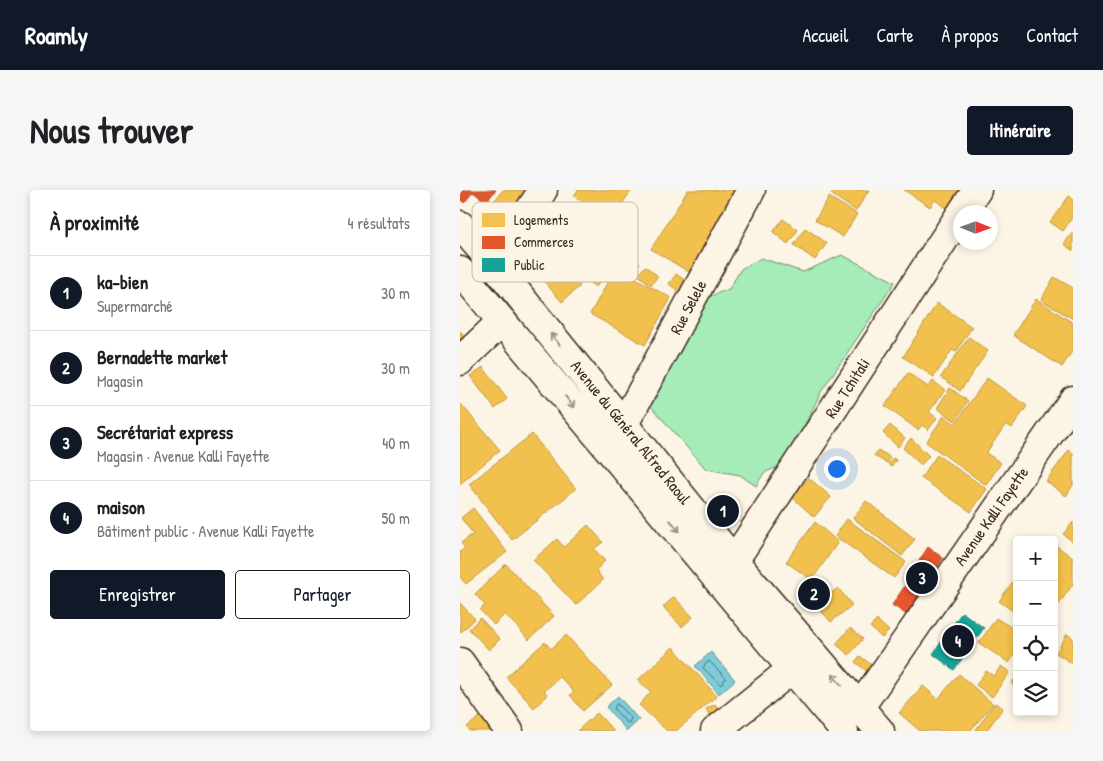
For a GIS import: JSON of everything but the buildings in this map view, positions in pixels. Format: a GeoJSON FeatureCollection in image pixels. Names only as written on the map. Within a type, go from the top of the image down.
{"type":"FeatureCollection","features":[{"type":"Feature","properties":{"kind":"street"},"geometry":{"type":"LineString","coordinates":[[535,202],[543,190]]}},
{"type":"Feature","properties":{"kind":"street","name":"Rue Selele"},"geometry":{"type":"LineString","coordinates":[[624,424],[751,190]]}},
{"type":"Feature","properties":{"kind":"street","name":"Rue Tchitali"},"geometry":{"type":"LineString","coordinates":[[968,205],[977,190]]}},
{"type":"Feature","properties":{"kind":"street","name":"Avenue du Général Alfred Raoul"},"geometry":{"type":"LineString","coordinates":[[460,225],[472,239]]}},
{"type":"Feature","properties":{"kind":"street","name":"Rue Tchitali"},"geometry":{"type":"LineString","coordinates":[[734,561],[953,228]]}},
{"type":"Feature","properties":{"kind":"street","name":"Avenue du Général Alfred Raoul"},"geometry":{"type":"LineString","coordinates":[[460,271],[844,731]]}},
{"type":"Feature","properties":{"kind":"street","name":"Avenue du Général Alfred Raoul"},"geometry":{"type":"LineString","coordinates":[[509,282],[734,561],[880,731]]}},
{"type":"Feature","properties":{"kind":"street"},"geometry":{"type":"LineString","coordinates":[[460,360],[502,322]]}},
{"type":"Feature","properties":{"kind":"street","name":"Avenue Kalli Fayette"},"geometry":{"type":"LineString","coordinates":[[860,707],[1073,400]]}},
{"type":"Feature","properties":{"kind":"street"},"geometry":{"type":"LineString","coordinates":[[460,662],[509,731]]}},
{"type":"Feature","properties":{"kind":"street"},"geometry":{"type":"LineString","coordinates":[[715,731],[792,669]]}},
{"type":"Feature","properties":{"kind":"green space"},"geometry":{"type":"Polygon","coordinates":[[[842,255],[895,282],[821,392],[781,473],[775,468],[764,473],[756,486],[740,475],[706,469],[649,404],[697,301],[729,289],[741,269],[761,258],[803,272],[842,255]]]}},
{"type":"Feature","properties":{"kind":"water"},"geometry":{"type":"Polygon","coordinates":[[[711,652],[735,680],[719,694],[695,666],[711,652]]]}},
{"type":"Feature","properties":{"kind":"water"},"geometry":{"type":"Polygon","coordinates":[[[618,696],[639,720],[627,731],[606,707],[618,696]]]}},
{"type":"Feature","properties":{"kind":"place","name":"ka-bien"},"geometry":{"type":"Point","coordinates":[723,511]}},
{"type":"Feature","properties":{"kind":"place","name":"Secrétariat express"},"geometry":{"type":"Point","coordinates":[922,578]}},
{"type":"Feature","properties":{"kind":"place","name":"Bernadette market"},"geometry":{"type":"Point","coordinates":[814,594]}},
{"type":"Feature","properties":{"kind":"place","name":"maison"},"geometry":{"type":"Point","coordinates":[958,641]}}]}
